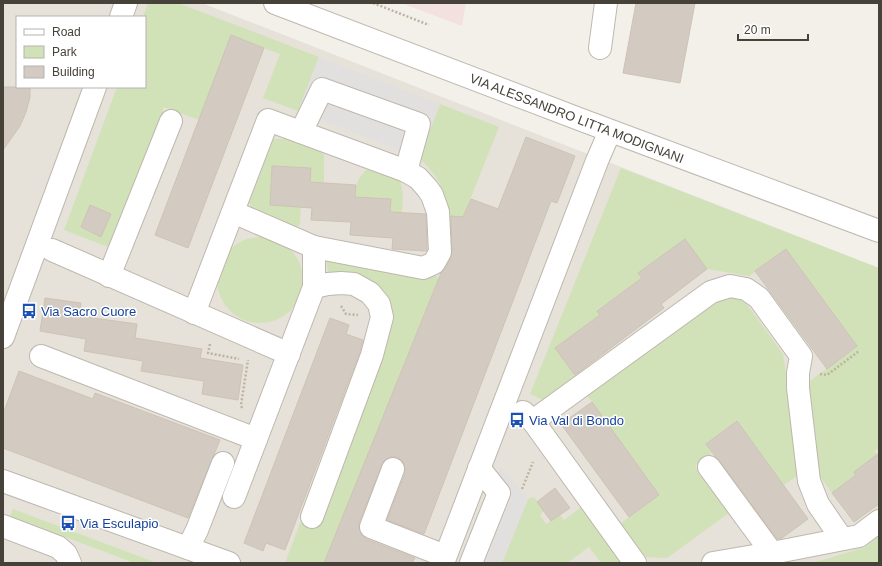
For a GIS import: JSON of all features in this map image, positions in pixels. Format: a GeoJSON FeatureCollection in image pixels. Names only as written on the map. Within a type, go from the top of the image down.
{"type":"FeatureCollection","features":[{"type":"Feature","properties":{"kind":"street"},"geometry":{"type":"LineString","coordinates":[[121,16],[126,3]]}},
{"type":"Feature","properties":{"kind":"street","name":"VIA ALESSANDRO LITTA MODIGNANI"},"geometry":{"type":"LineString","coordinates":[[275,3],[879,231]]}},
{"type":"Feature","properties":{"kind":"street"},"geometry":{"type":"LineString","coordinates":[[600,48],[606,3]]}},
{"type":"Feature","properties":{"kind":"street"},"geometry":{"type":"LineString","coordinates":[[3,337],[95,88]]}},
{"type":"Feature","properties":{"kind":"street"},"geometry":{"type":"LineString","coordinates":[[301,132],[322,89],[419,124],[406,171]]}},
{"type":"Feature","properties":{"kind":"street"},"geometry":{"type":"LineString","coordinates":[[109,276],[171,120]]}},
{"type":"Feature","properties":{"kind":"street"},"geometry":{"type":"LineString","coordinates":[[204,317],[233,212],[268,120],[406,171],[418,178],[432,195],[438,212],[440,252],[434,263],[423,268],[314,247],[233,212]]}},
{"type":"Feature","properties":{"kind":"street"},"geometry":{"type":"LineString","coordinates":[[393,469],[371,527],[444,559],[610,130]]}},
{"type":"Feature","properties":{"kind":"street"},"geometry":{"type":"LineString","coordinates":[[234,497],[252,438],[288,354],[314,287],[314,247]]}},
{"type":"Feature","properties":{"kind":"street"},"geometry":{"type":"LineString","coordinates":[[52,250],[288,354]]}},
{"type":"Feature","properties":{"kind":"street"},"geometry":{"type":"LineString","coordinates":[[312,517],[372,356],[382,317],[379,304],[370,293],[354,284],[341,282],[314,287]]}},
{"type":"Feature","properties":{"kind":"street"},"geometry":{"type":"LineString","coordinates":[[635,563],[534,423],[711,292],[730,286],[746,289],[759,298],[801,356],[798,373],[809,481],[818,504],[842,539]]}},
{"type":"Feature","properties":{"kind":"street"},"geometry":{"type":"LineString","coordinates":[[41,356],[252,438]]}},
{"type":"Feature","properties":{"kind":"street"},"geometry":{"type":"LineString","coordinates":[[188,548],[197,530],[223,463]]}},
{"type":"Feature","properties":{"kind":"street"},"geometry":{"type":"LineString","coordinates":[[709,467],[772,553]]}},
{"type":"Feature","properties":{"kind":"street"},"geometry":{"type":"LineString","coordinates":[[471,563],[499,493],[479,468]]}},
{"type":"Feature","properties":{"kind":"street"},"geometry":{"type":"LineString","coordinates":[[3,481],[229,563]]}},
{"type":"Feature","properties":{"kind":"street"},"geometry":{"type":"LineString","coordinates":[[713,563],[859,536],[879,521]]}},
{"type":"Feature","properties":{"kind":"street"},"geometry":{"type":"LineString","coordinates":[[5,532],[58,547],[66,554],[70,563]]}},
{"type":"Feature","properties":{"kind":"path"},"geometry":{"type":"LineString","coordinates":[[373,3],[429,25]]}},
{"type":"Feature","properties":{"kind":"path"},"geometry":{"type":"LineString","coordinates":[[204,317],[208,354],[248,360],[241,405],[252,438]]}},
{"type":"Feature","properties":{"kind":"path"},"geometry":{"type":"LineString","coordinates":[[798,373],[828,375],[859,351]]}},
{"type":"Feature","properties":{"kind":"path"},"geometry":{"type":"LineString","coordinates":[[499,493],[521,490],[534,423]]}},
{"type":"Feature","properties":{"kind":"shaded area"},"geometry":{"type":"Polygon","coordinates":[[[3,3],[202,3],[879,268],[879,563],[3,563],[3,3]]]}},
{"type":"Feature","properties":{"kind":"shaded area"},"geometry":{"type":"Polygon","coordinates":[[[401,3],[466,3],[462,26],[401,3]]]}},
{"type":"Feature","properties":{"kind":"shaded area"},"geometry":{"type":"Polygon","coordinates":[[[319,57],[440,104],[419,158],[298,111],[319,57]]]}},
{"type":"Feature","properties":{"kind":"shaded area"},"geometry":{"type":"Polygon","coordinates":[[[501,466],[528,499],[502,563],[462,563],[501,466]]]}},
{"type":"Feature","properties":{"kind":"green space"},"geometry":{"type":"Polygon","coordinates":[[[148,3],[178,3],[319,57],[298,111],[263,98],[280,54],[231,36],[199,120],[164,107],[111,248],[64,230],[117,88],[146,88],[146,16],[143,16],[148,3]]]}},
{"type":"Feature","properties":{"kind":"green space"},"geometry":{"type":"Polygon","coordinates":[[[440,104],[499,127],[449,252],[446,210],[441,187],[434,175],[419,158],[440,104]]]}},
{"type":"Feature","properties":{"kind":"green space"},"geometry":{"type":"Polygon","coordinates":[[[274,139],[287,139],[317,148],[324,155],[324,183],[310,182],[311,168],[272,166],[270,205],[301,207],[300,224],[296,229],[255,212],[249,203],[248,193],[265,145],[274,139]]]}},
{"type":"Feature","properties":{"kind":"green space"},"geometry":{"type":"Polygon","coordinates":[[[368,168],[398,176],[403,198],[402,213],[390,212],[391,199],[355,197],[358,181],[368,168]]]}},
{"type":"Feature","properties":{"kind":"green space"},"geometry":{"type":"Polygon","coordinates":[[[621,168],[879,268],[879,448],[875,451],[877,455],[854,472],[856,475],[832,493],[817,472],[807,383],[857,346],[786,249],[749,276],[707,269],[685,239],[638,273],[642,278],[597,310],[600,315],[555,348],[577,378],[545,401],[530,394],[621,168]]]}},
{"type":"Feature","properties":{"kind":"green space"},"geometry":{"type":"Polygon","coordinates":[[[260,237],[276,240],[284,244],[296,256],[300,264],[303,280],[300,296],[296,304],[284,316],[276,320],[260,323],[244,320],[236,316],[224,304],[220,296],[217,280],[220,264],[224,256],[236,244],[244,240],[260,237]]]}},
{"type":"Feature","properties":{"kind":"green space"},"geometry":{"type":"Polygon","coordinates":[[[326,256],[439,277],[324,563],[285,563],[300,523],[316,529],[379,359],[390,318],[328,274],[326,256]]]}},
{"type":"Feature","properties":{"kind":"green space"},"geometry":{"type":"Polygon","coordinates":[[[730,297],[739,298],[746,303],[783,354],[801,473],[784,485],[736,421],[706,444],[712,453],[695,466],[729,513],[667,558],[641,557],[617,526],[659,495],[587,395],[721,299],[730,297]]]}},
{"type":"Feature","properties":{"kind":"green space"},"geometry":{"type":"Polygon","coordinates":[[[534,497],[544,511],[540,515],[546,524],[560,515],[564,520],[584,505],[622,563],[601,563],[589,547],[567,563],[502,563],[528,499],[534,497]]]}},
{"type":"Feature","properties":{"kind":"green space"},"geometry":{"type":"Polygon","coordinates":[[[13,509],[157,563],[134,563],[10,516],[13,509]]]}},
{"type":"Feature","properties":{"kind":"green space"},"geometry":{"type":"Polygon","coordinates":[[[879,536],[879,563],[809,563],[865,547],[879,536]]]}},
{"type":"Feature","properties":{"kind":"building"},"geometry":{"type":"Polygon","coordinates":[[[636,3],[695,3],[680,83],[623,73],[636,3]]]}},
{"type":"Feature","properties":{"kind":"building"},"geometry":{"type":"Polygon","coordinates":[[[231,35],[264,48],[188,248],[155,235],[231,35]]]}},
{"type":"Feature","properties":{"kind":"building"},"geometry":{"type":"Polygon","coordinates":[[[3,87],[30,88],[30,97],[20,126],[3,150],[3,87]]]}},
{"type":"Feature","properties":{"kind":"building"},"geometry":{"type":"Polygon","coordinates":[[[526,137],[575,156],[557,203],[551,201],[424,534],[387,520],[405,473],[403,461],[397,457],[391,457],[385,460],[382,464],[359,523],[359,529],[366,539],[415,558],[412,563],[324,563],[441,273],[451,258],[451,216],[463,217],[471,199],[498,209],[526,137]]]}},
{"type":"Feature","properties":{"kind":"building"},"geometry":{"type":"Polygon","coordinates":[[[272,166],[311,168],[310,182],[356,185],[355,197],[391,199],[390,212],[426,214],[426,251],[392,249],[393,238],[350,235],[351,222],[311,220],[312,208],[270,205],[272,166]]]}},
{"type":"Feature","properties":{"kind":"building"},"geometry":{"type":"Polygon","coordinates":[[[90,205],[111,214],[101,237],[81,227],[90,205]]]}},
{"type":"Feature","properties":{"kind":"building"},"geometry":{"type":"Polygon","coordinates":[[[685,239],[707,269],[661,304],[664,308],[575,375],[555,348],[600,315],[597,311],[642,278],[638,273],[685,239]]]}},
{"type":"Feature","properties":{"kind":"building"},"geometry":{"type":"Polygon","coordinates":[[[786,249],[857,346],[827,369],[755,271],[786,249]]]}},
{"type":"Feature","properties":{"kind":"building"},"geometry":{"type":"Polygon","coordinates":[[[45,298],[81,303],[79,316],[137,324],[135,338],[202,349],[200,358],[243,365],[238,400],[202,394],[204,381],[141,371],[143,361],[84,351],[86,339],[40,331],[45,298]]]}},
{"type":"Feature","properties":{"kind":"building"},"geometry":{"type":"Polygon","coordinates":[[[330,318],[349,325],[346,334],[363,340],[360,351],[285,550],[266,543],[263,551],[244,543],[330,318]]]}},
{"type":"Feature","properties":{"kind":"building"},"geometry":{"type":"Polygon","coordinates":[[[19,371],[93,399],[95,393],[220,440],[188,518],[3,448],[3,414],[19,371]]]}},
{"type":"Feature","properties":{"kind":"building"},"geometry":{"type":"Polygon","coordinates":[[[592,402],[659,495],[629,517],[561,424],[592,402]]]}},
{"type":"Feature","properties":{"kind":"building"},"geometry":{"type":"Polygon","coordinates":[[[737,421],[808,519],[782,538],[777,539],[706,444],[737,421]]]}},
{"type":"Feature","properties":{"kind":"building"},"geometry":{"type":"Polygon","coordinates":[[[879,453],[879,504],[854,522],[832,493],[856,475],[854,472],[879,453]]]}},
{"type":"Feature","properties":{"kind":"building"},"geometry":{"type":"Polygon","coordinates":[[[555,488],[570,508],[551,521],[537,502],[555,488]]]}},
{"type":"Feature","properties":{"kind":"place","name":"Via Sacro Cuore"},"geometry":{"type":"Point","coordinates":[29,311]}},
{"type":"Feature","properties":{"kind":"place","name":"Via Val di Bondo"},"geometry":{"type":"Point","coordinates":[517,420]}},
{"type":"Feature","properties":{"kind":"place","name":"Via Esculapio"},"geometry":{"type":"Point","coordinates":[68,523]}}]}
